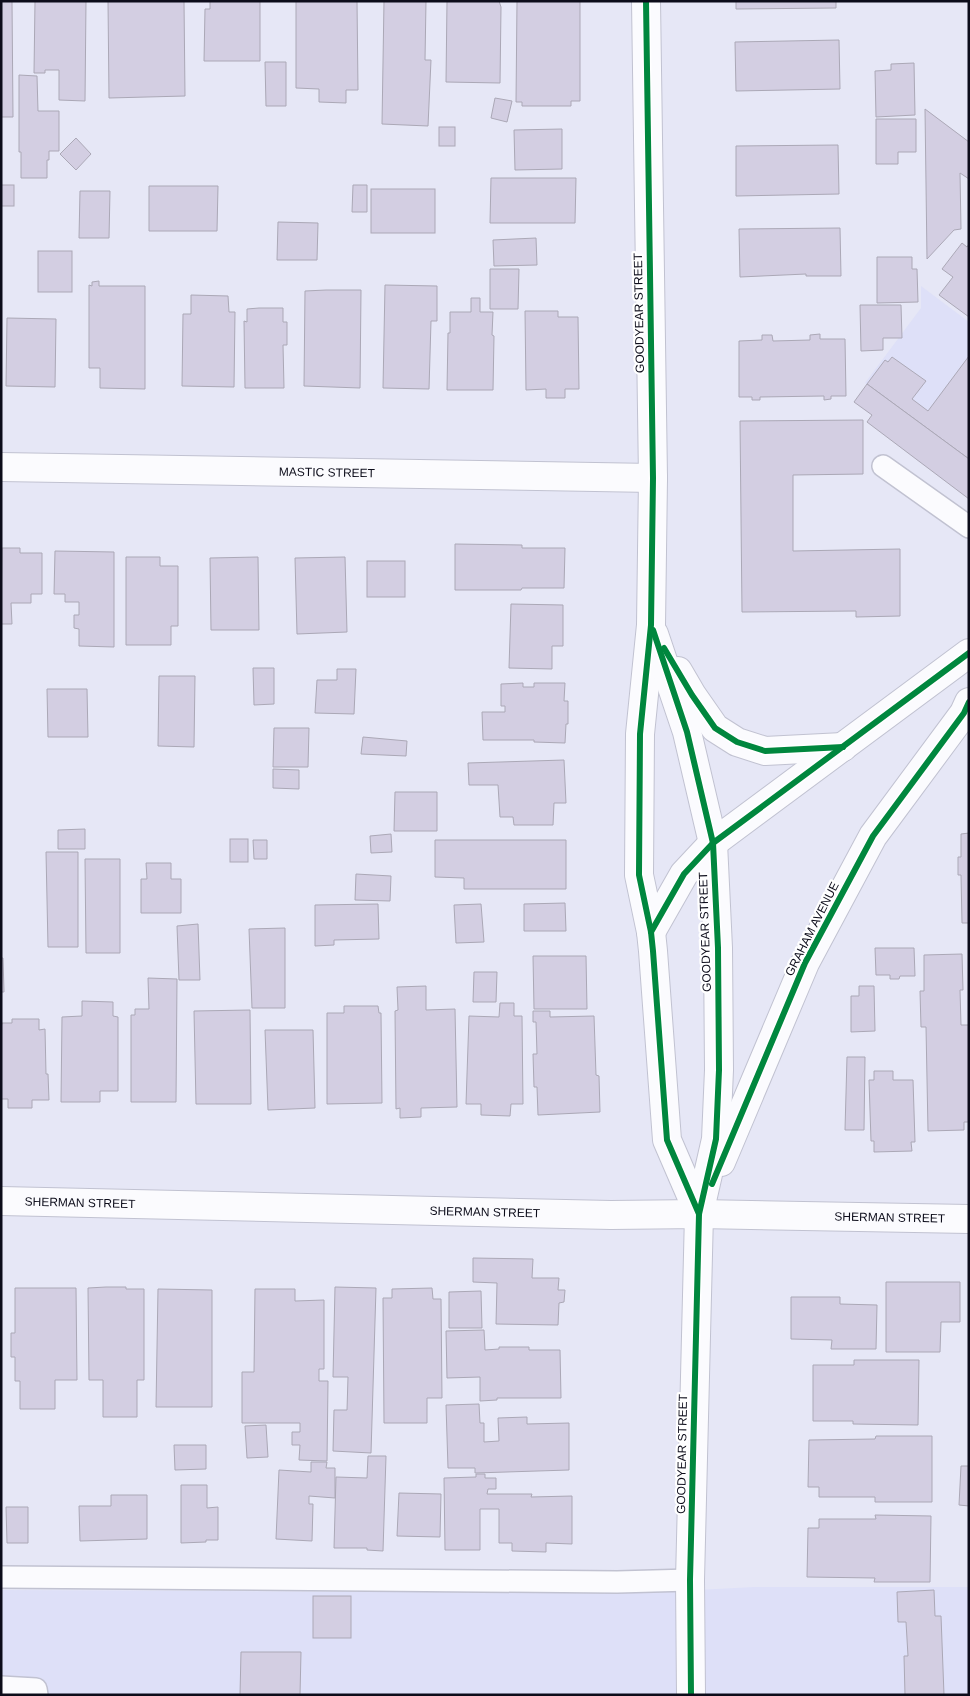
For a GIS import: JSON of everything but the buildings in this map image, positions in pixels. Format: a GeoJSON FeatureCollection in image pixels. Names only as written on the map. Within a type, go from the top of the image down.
{"type":"FeatureCollection","features":[{"type":"Feature","properties":{"kind":"street","name":"GOODYEAR STREET"},"geometry":{"type":"LineString","coordinates":[[646,1],[653,478],[651,625],[640,734],[639,875],[651,932],[667,1140],[699,1214]]}},
{"type":"Feature","properties":{"kind":"street","name":"MASTIC STREET"},"geometry":{"type":"LineString","coordinates":[[1,467],[653,478]]}},
{"type":"Feature","properties":{"kind":"street","name":"GOODYEAR STREET"},"geometry":{"type":"LineString","coordinates":[[651,625],[687,732],[713,843],[718,948],[719,1070],[716,1139],[699,1214],[690,1580],[691,1695]]}},
{"type":"Feature","properties":{"kind":"street"},"geometry":{"type":"LineString","coordinates":[[651,625],[692,695],[715,728],[737,742],[765,750],[842,747]]}},
{"type":"Feature","properties":{"kind":"street"},"geometry":{"type":"LineString","coordinates":[[651,932],[684,874],[713,843],[969,653]]}},
{"type":"Feature","properties":{"kind":"street","name":"GRAHAM AVENUE"},"geometry":{"type":"LineString","coordinates":[[699,1214],[805,963],[873,836],[964,713],[969,702]]}},
{"type":"Feature","properties":{"kind":"street","name":"SHERMAN STREET"},"geometry":{"type":"LineString","coordinates":[[1,1201],[611,1215],[699,1214],[969,1220]]}},
{"type":"Feature","properties":{"kind":"lane"},"geometry":{"type":"LineString","coordinates":[[883,466],[969,527]]}},
{"type":"Feature","properties":{"kind":"lane"},"geometry":{"type":"LineString","coordinates":[[1,1577],[617,1582],[690,1580]]}},
{"type":"Feature","properties":{"kind":"lane"},"geometry":{"type":"LineString","coordinates":[[1,1687],[36,1689],[37,1695]]}},
{"type":"Feature","properties":{"kind":"shaded area"},"geometry":{"type":"Polygon","coordinates":[[[921,286],[969,322],[969,459],[865,383],[921,308],[921,286]]]}},
{"type":"Feature","properties":{"kind":"shaded area"},"geometry":{"type":"Polygon","coordinates":[[[754,1587],[969,1587],[969,1695],[1,1695],[1,1590],[640,1593],[754,1587]]]}},
{"type":"Feature","properties":{"kind":"cycle path"},"geometry":{"type":"LineString","coordinates":[[646,1],[653,478],[651,625],[640,734],[639,875],[651,932],[667,1140],[699,1214]]}},
{"type":"Feature","properties":{"kind":"cycle path"},"geometry":{"type":"LineString","coordinates":[[653,630],[687,732],[713,843],[718,948],[719,1070],[716,1139],[699,1214],[690,1580],[691,1695]]}},
{"type":"Feature","properties":{"kind":"cycle path"},"geometry":{"type":"LineString","coordinates":[[664,648],[692,695],[715,728],[737,742],[765,751],[843,747]]}},
{"type":"Feature","properties":{"kind":"cycle path"},"geometry":{"type":"LineString","coordinates":[[651,932],[684,874],[713,843],[969,653]]}},
{"type":"Feature","properties":{"kind":"cycle path"},"geometry":{"type":"LineString","coordinates":[[712,1184],[805,963],[873,836],[964,713],[969,702]]}}]}
